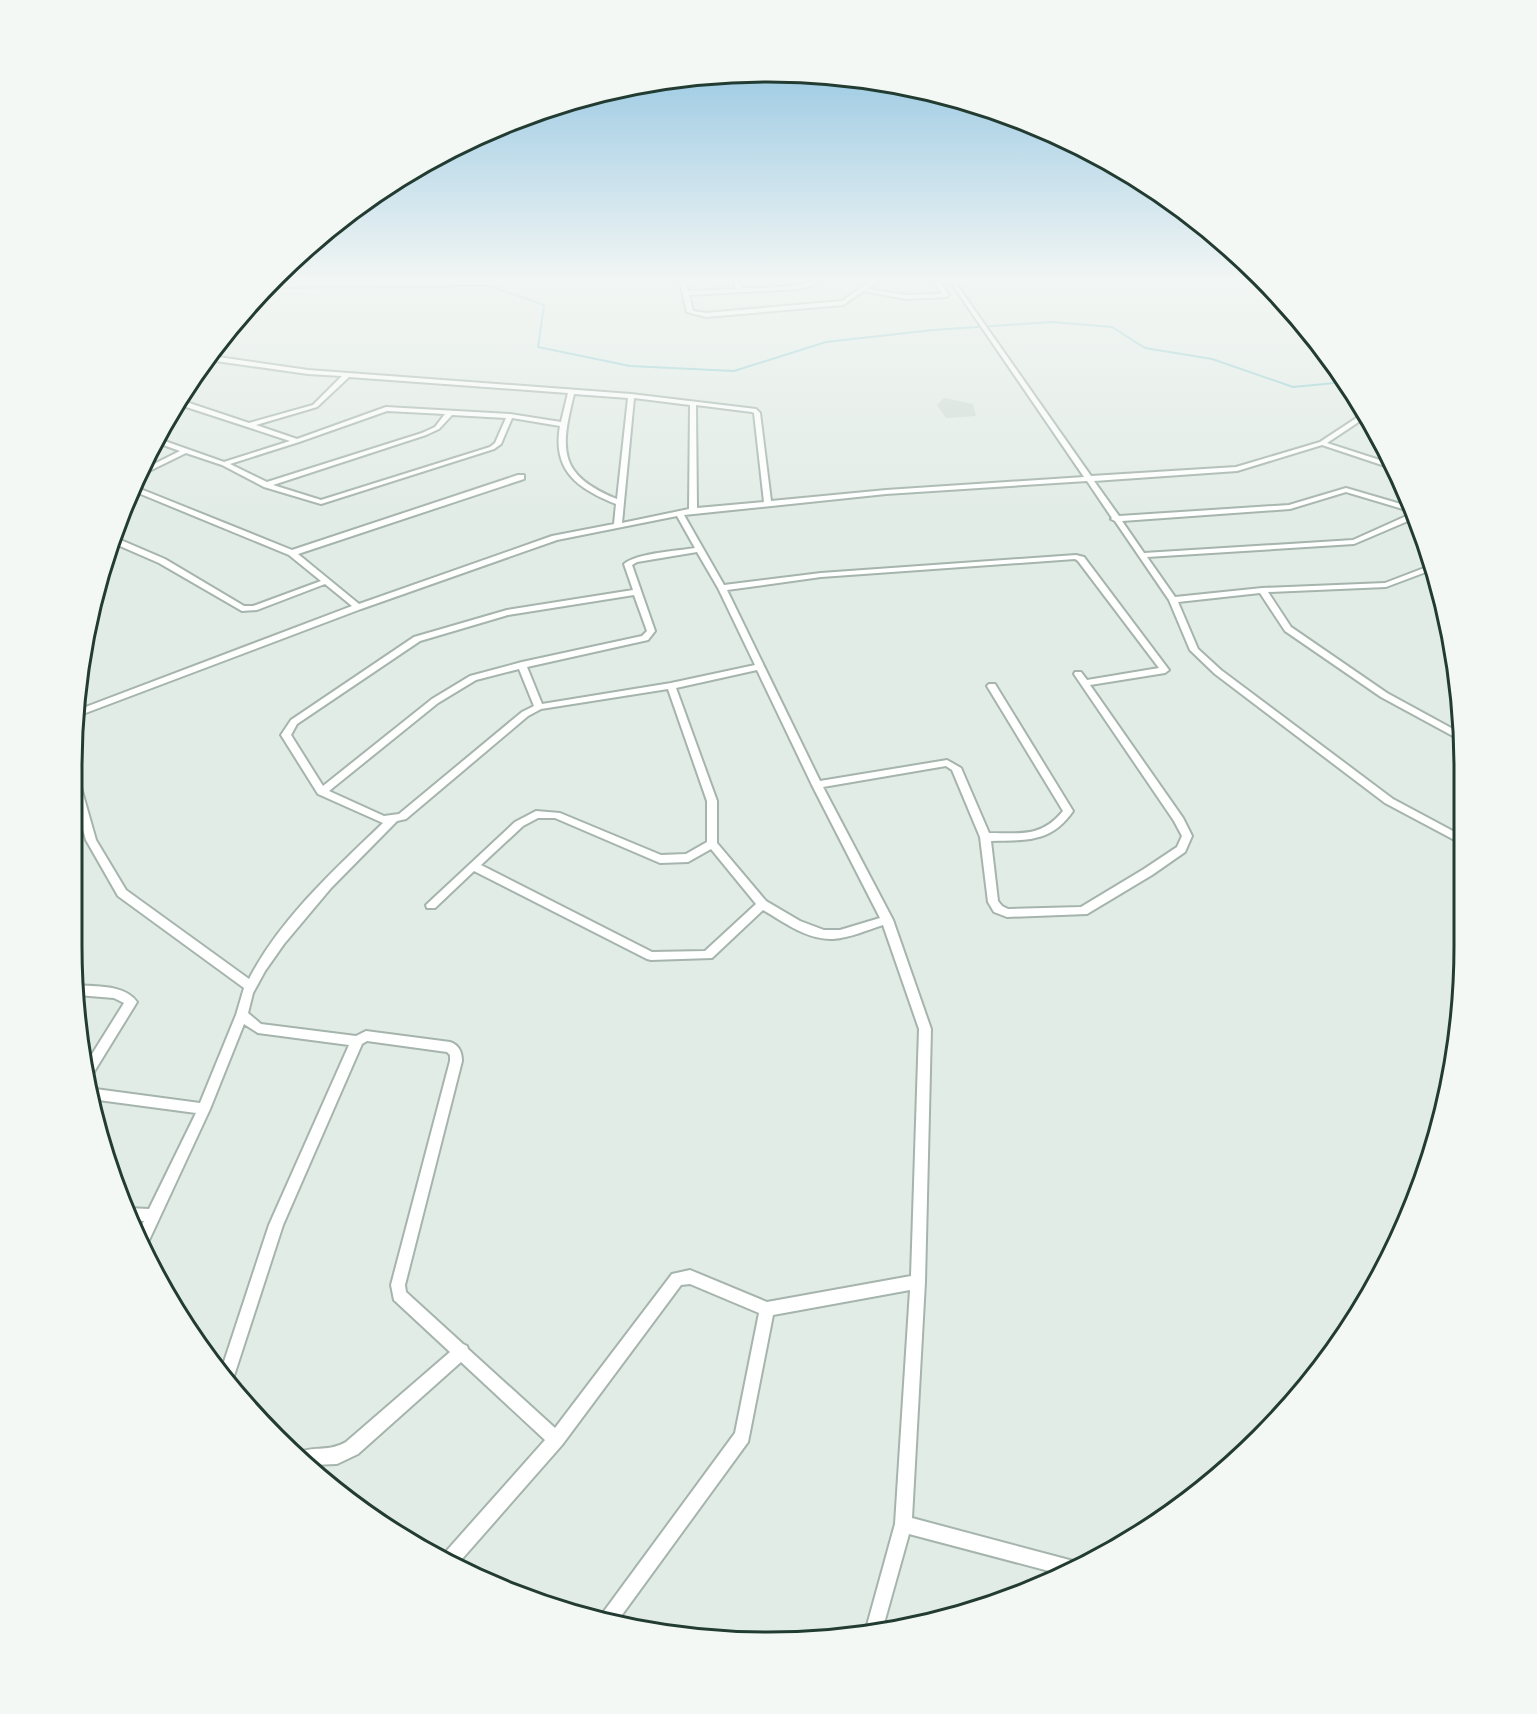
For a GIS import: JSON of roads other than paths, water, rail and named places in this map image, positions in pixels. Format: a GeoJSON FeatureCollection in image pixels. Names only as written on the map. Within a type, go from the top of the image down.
{"type":"FeatureCollection","features":[{"type":"Feature","properties":{"kind":"street"},"geometry":{"type":"LineString","coordinates":[[1005,358],[1173,600],[1194,650],[1218,672],[1389,801],[1454,837]]}},
{"type":"Feature","properties":{"kind":"street"},"geometry":{"type":"LineString","coordinates":[[218,359],[347,375],[631,396],[754,410],[758,413],[768,504]]}},
{"type":"Feature","properties":{"kind":"street"},"geometry":{"type":"LineString","coordinates":[[249,426],[315,406],[347,375]]}},
{"type":"Feature","properties":{"kind":"street"},"geometry":{"type":"LineString","coordinates":[[571,393],[562,424],[564,464],[579,484],[618,502]]}},
{"type":"Feature","properties":{"kind":"street"},"geometry":{"type":"LineString","coordinates":[[618,524],[618,502],[631,396]]}},
{"type":"Feature","properties":{"kind":"street"},"geometry":{"type":"LineString","coordinates":[[693,403],[693,511]]}},
{"type":"Feature","properties":{"kind":"street"},"geometry":{"type":"LineString","coordinates":[[187,405],[297,441]]}},
{"type":"Feature","properties":{"kind":"street"},"geometry":{"type":"LineString","coordinates":[[224,464],[386,409],[510,416],[562,424]]}},
{"type":"Feature","properties":{"kind":"street"},"geometry":{"type":"LineString","coordinates":[[267,485],[433,430],[451,412]]}},
{"type":"Feature","properties":{"kind":"street"},"geometry":{"type":"LineString","coordinates":[[164,443],[224,464],[267,485],[314,501],[328,501],[492,448],[498,444],[510,416]]}},
{"type":"Feature","properties":{"kind":"street"},"geometry":{"type":"LineString","coordinates":[[85,710],[358,607],[555,538],[693,511],[886,492],[1237,469],[1322,443],[1359,419]]}},
{"type":"Feature","properties":{"kind":"street"},"geometry":{"type":"LineString","coordinates":[[1322,443],[1383,464]]}},
{"type":"Feature","properties":{"kind":"street"},"geometry":{"type":"LineString","coordinates":[[152,468],[185,451]]}},
{"type":"Feature","properties":{"kind":"street"},"geometry":{"type":"LineString","coordinates":[[292,553],[521,477]]}},
{"type":"Feature","properties":{"kind":"street"},"geometry":{"type":"LineString","coordinates":[[1115,519],[1290,507],[1346,490],[1402,507]]}},
{"type":"Feature","properties":{"kind":"street"},"geometry":{"type":"LineString","coordinates":[[141,492],[292,553],[358,607]]}},
{"type":"Feature","properties":{"kind":"street"},"geometry":{"type":"LineString","coordinates":[[679,513],[722,588],[817,784],[887,920],[925,1029],[918,1282],[903,1524],[874,1623]]}},
{"type":"Feature","properties":{"kind":"street"},"geometry":{"type":"LineString","coordinates":[[1142,555],[1354,542],[1407,518]]}},
{"type":"Feature","properties":{"kind":"street"},"geometry":{"type":"LineString","coordinates":[[121,543],[162,561],[242,609],[254,608],[327,581]]}},
{"type":"Feature","properties":{"kind":"street"},"geometry":{"type":"LineString","coordinates":[[322,792],[435,701],[473,678],[645,638],[651,631],[628,564],[635,560],[700,549]]}},
{"type":"Feature","properties":{"kind":"street"},"geometry":{"type":"LineString","coordinates":[[722,588],[820,575],[1076,556],[1081,559],[1164,670],[1086,683]]}},
{"type":"Feature","properties":{"kind":"street"},"geometry":{"type":"LineString","coordinates":[[1173,600],[1262,590],[1386,585],[1425,570]]}},
{"type":"Feature","properties":{"kind":"street"},"geometry":{"type":"LineString","coordinates":[[1262,590],[1287,629],[1384,696],[1453,733]]}},
{"type":"Feature","properties":{"kind":"street"},"geometry":{"type":"LineString","coordinates":[[392,821],[383,820],[322,792],[285,735],[288,728],[417,639],[507,613],[637,592]]}},
{"type":"Feature","properties":{"kind":"street"},"geometry":{"type":"LineString","coordinates":[[522,665],[539,707]]}},
{"type":"Feature","properties":{"kind":"street"},"geometry":{"type":"LineString","coordinates":[[146,1232],[204,1109],[242,1015],[243,1003],[249,986],[312,902],[339,871],[392,821],[402,817],[525,714],[539,707],[671,686],[761,666]]}},
{"type":"Feature","properties":{"kind":"street"},"geometry":{"type":"LineString","coordinates":[[817,784],[947,763],[956,768],[985,837],[993,902],[998,909],[1007,913],[1083,911],[1181,849],[1187,836],[1179,820],[1078,674]]}},
{"type":"Feature","properties":{"kind":"street"},"geometry":{"type":"LineString","coordinates":[[671,686],[712,801],[712,844],[762,904],[810,931],[821,934],[833,935],[887,920]]}},
{"type":"Feature","properties":{"kind":"street"},"geometry":{"type":"LineString","coordinates":[[985,837],[1039,835],[1058,826],[1068,811],[992,686]]}},
{"type":"Feature","properties":{"kind":"street"},"geometry":{"type":"LineString","coordinates":[[82,808],[91,840],[122,893],[249,986]]}},
{"type":"Feature","properties":{"kind":"street"},"geometry":{"type":"LineString","coordinates":[[431,905],[519,824],[536,814],[556,815],[660,859],[688,858],[712,844]]}},
{"type":"Feature","properties":{"kind":"street"},"geometry":{"type":"LineString","coordinates":[[473,866],[651,956],[708,955],[762,904]]}},
{"type":"Feature","properties":{"kind":"street"},"geometry":{"type":"LineString","coordinates":[[84,991],[119,995],[128,998],[131,1002],[93,1063]]}},
{"type":"Feature","properties":{"kind":"street"},"geometry":{"type":"LineString","coordinates":[[242,1015],[258,1028],[357,1041],[366,1036],[450,1047],[456,1054],[398,1285],[399,1295],[556,1439]]}},
{"type":"Feature","properties":{"kind":"street"},"geometry":{"type":"LineString","coordinates":[[229,1369],[276,1226],[357,1041]]}},
{"type":"Feature","properties":{"kind":"street"},"geometry":{"type":"LineString","coordinates":[[100,1094],[204,1109]]}},
{"type":"Feature","properties":{"kind":"street"},"geometry":{"type":"LineString","coordinates":[[138,1215],[153,1216]]}},
{"type":"Feature","properties":{"kind":"street"},"geometry":{"type":"LineString","coordinates":[[454,1555],[556,1439],[677,1278],[690,1277],[767,1309],[918,1282]]}},
{"type":"Feature","properties":{"kind":"street"},"geometry":{"type":"LineString","coordinates":[[613,1613],[742,1436],[767,1309]]}},
{"type":"Feature","properties":{"kind":"street"},"geometry":{"type":"LineString","coordinates":[[312,1458],[337,1456],[352,1448],[462,1351]]}},
{"type":"Feature","properties":{"kind":"street"},"geometry":{"type":"LineString","coordinates":[[903,1524],[1061,1566]]}},
{"type":"Feature","properties":{"kind":"waterway"},"geometry":{"type":"LineString","coordinates":[[591,358],[630,366],[734,371],[775,358]]}},
{"type":"Feature","properties":{"kind":"waterway"},"geometry":{"type":"LineString","coordinates":[[1206,358],[1293,387],[1336,383]]}}]}
